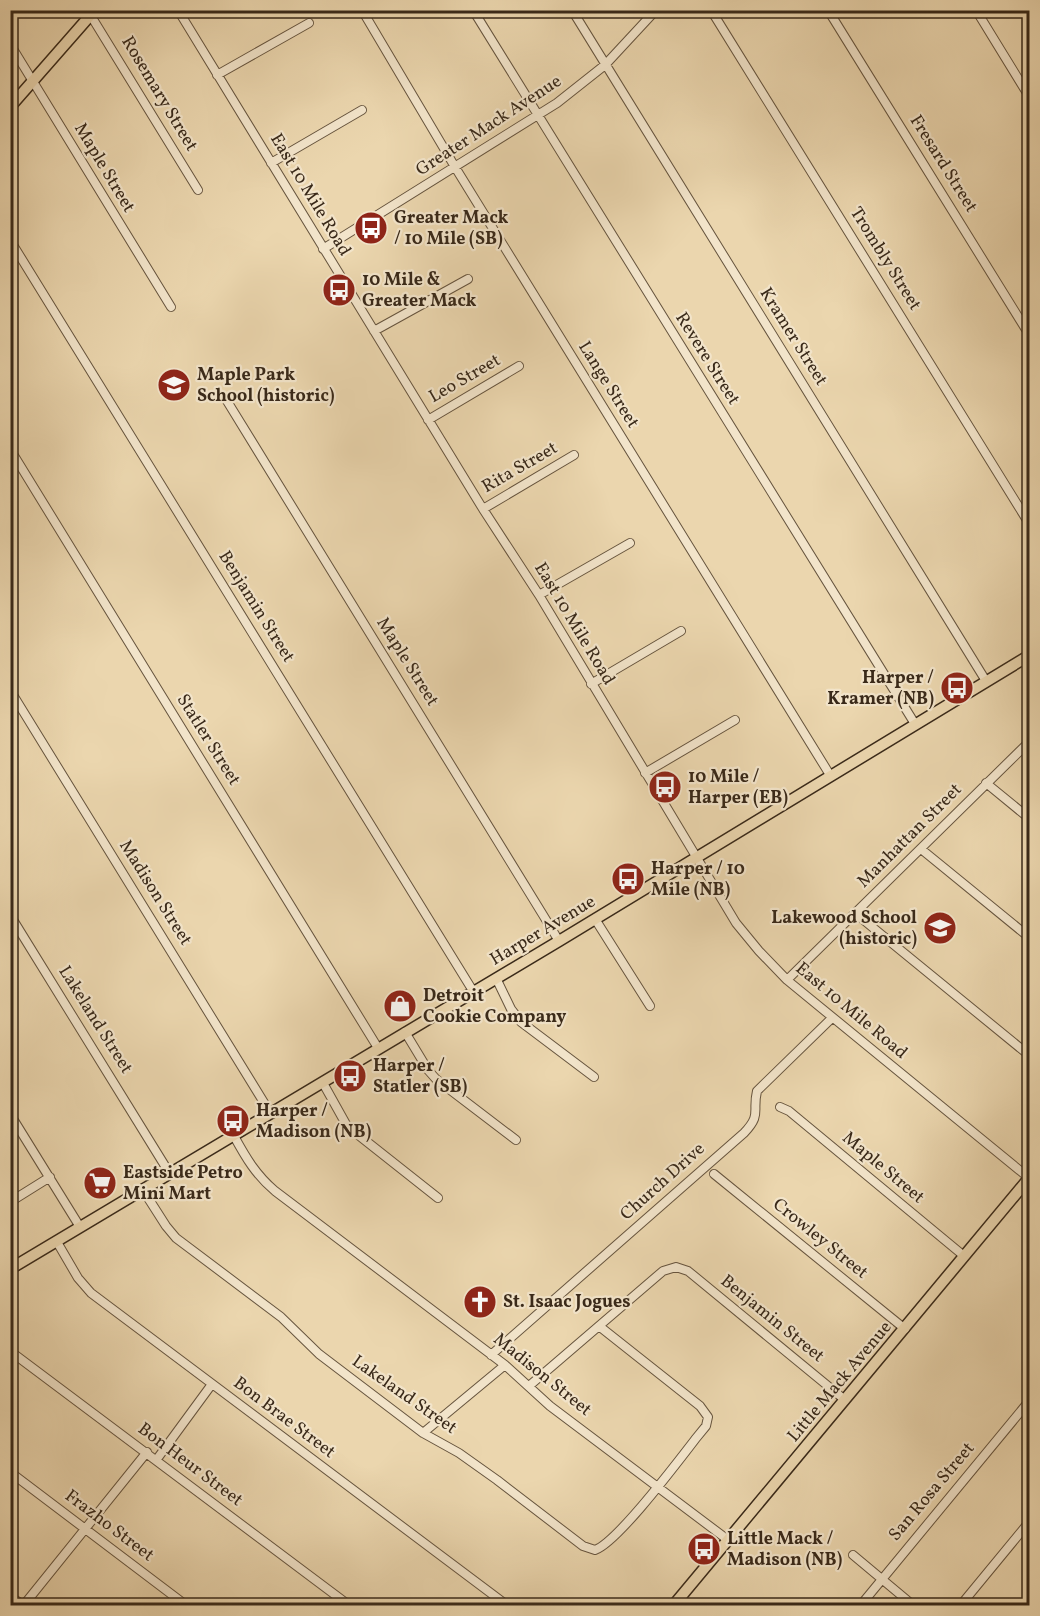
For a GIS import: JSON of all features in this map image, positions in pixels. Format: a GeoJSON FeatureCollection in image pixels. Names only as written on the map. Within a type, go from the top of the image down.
{"type":"FeatureCollection","features":[{"type":"Feature","properties":{"kind":"main road"},"geometry":{"type":"LineString","coordinates":[[10,107],[91,12]]}},
{"type":"Feature","properties":{"kind":"main road","name":"Harper Avenue"},"geometry":{"type":"LineString","coordinates":[[10,1269],[595,919],[1029,655]]}},
{"type":"Feature","properties":{"kind":"main road","name":"Little Mack Avenue"},"geometry":{"type":"LineString","coordinates":[[673,1605],[1029,1178]]}},
{"type":"Feature","properties":{"kind":"street","name":"East 10 Mile Road"},"geometry":{"type":"LineString","coordinates":[[178,10],[428,420],[539,595],[736,923],[787,980],[1029,1178]]}},
{"type":"Feature","properties":{"kind":"street","name":"Lange Street"},"geometry":{"type":"LineString","coordinates":[[362,10],[455,167],[830,776]]}},
{"type":"Feature","properties":{"kind":"street","name":"Revere Street"},"geometry":{"type":"LineString","coordinates":[[473,10],[915,724]]}},
{"type":"Feature","properties":{"kind":"street","name":"Kramer Street"},"geometry":{"type":"LineString","coordinates":[[572,10],[986,681]]}},
{"type":"Feature","properties":{"kind":"street","name":"Greater Mack Avenue"},"geometry":{"type":"LineString","coordinates":[[323,249],[572,93],[605,64],[656,10]]}},
{"type":"Feature","properties":{"kind":"street","name":"Trombly Street"},"geometry":{"type":"LineString","coordinates":[[711,10],[1029,525]]}},
{"type":"Feature","properties":{"kind":"street","name":"Fresard Street"},"geometry":{"type":"LineString","coordinates":[[828,10],[1029,336]]}},
{"type":"Feature","properties":{"kind":"street"},"geometry":{"type":"LineString","coordinates":[[975,10],[1029,98]]}},
{"type":"Feature","properties":{"kind":"street","name":"Rosemary Street"},"geometry":{"type":"LineString","coordinates":[[91,12],[198,190]]}},
{"type":"Feature","properties":{"kind":"street"},"geometry":{"type":"LineString","coordinates":[[218,75],[309,23]]}},
{"type":"Feature","properties":{"kind":"street","name":"Maple Street"},"geometry":{"type":"LineString","coordinates":[[10,44],[171,307]]}},
{"type":"Feature","properties":{"kind":"street"},"geometry":{"type":"LineString","coordinates":[[271,163],[362,110]]}},
{"type":"Feature","properties":{"kind":"street","name":"Benjamin Street"},"geometry":{"type":"LineString","coordinates":[[10,240],[473,991]]}},
{"type":"Feature","properties":{"kind":"street"},"geometry":{"type":"LineString","coordinates":[[374,332],[468,279]]}},
{"type":"Feature","properties":{"kind":"street","name":"Leo Street"},"geometry":{"type":"LineString","coordinates":[[428,420],[519,366]]}},
{"type":"Feature","properties":{"kind":"street","name":"Maple Street"},"geometry":{"type":"LineString","coordinates":[[227,401],[559,940]]}},
{"type":"Feature","properties":{"kind":"street","name":"Statler Street"},"geometry":{"type":"LineString","coordinates":[[10,449],[378,1048]]}},
{"type":"Feature","properties":{"kind":"street","name":"Rita Street"},"geometry":{"type":"LineString","coordinates":[[483,509],[574,455]]}},
{"type":"Feature","properties":{"kind":"street"},"geometry":{"type":"LineString","coordinates":[[539,595],[630,543]]}},
{"type":"Feature","properties":{"kind":"street"},"geometry":{"type":"LineString","coordinates":[[591,684],[681,631]]}},
{"type":"Feature","properties":{"kind":"street","name":"Madison Street"},"geometry":{"type":"LineString","coordinates":[[10,690],[271,1114]]}},
{"type":"Feature","properties":{"kind":"street"},"geometry":{"type":"LineString","coordinates":[[645,773],[735,720]]}},
{"type":"Feature","properties":{"kind":"street","name":"Manhattan Street"},"geometry":{"type":"LineString","coordinates":[[787,980],[1029,741]]}},
{"type":"Feature","properties":{"kind":"street"},"geometry":{"type":"LineString","coordinates":[[986,783],[1029,819]]}},
{"type":"Feature","properties":{"kind":"street"},"geometry":{"type":"LineString","coordinates":[[921,849],[1029,938]]}},
{"type":"Feature","properties":{"kind":"street"},"geometry":{"type":"LineString","coordinates":[[855,913],[1029,1056]]}},
{"type":"Feature","properties":{"kind":"street","name":"Lakeland Street"},"geometry":{"type":"LineString","coordinates":[[10,915],[170,1173]]}},
{"type":"Feature","properties":{"kind":"street"},"geometry":{"type":"LineString","coordinates":[[595,919],[650,1006]]}},
{"type":"Feature","properties":{"kind":"street"},"geometry":{"type":"LineString","coordinates":[[496,978],[511,1009],[521,1022],[594,1077]]}},
{"type":"Feature","properties":{"kind":"street","name":"Church Drive"},"geometry":{"type":"LineString","coordinates":[[491,1355],[744,1133],[756,1115],[757,1091],[832,1018]]}},
{"type":"Feature","properties":{"kind":"street"},"geometry":{"type":"LineString","coordinates":[[405,1032],[436,1079],[516,1140]]}},
{"type":"Feature","properties":{"kind":"street"},"geometry":{"type":"LineString","coordinates":[[322,1083],[347,1126],[438,1198]]}},
{"type":"Feature","properties":{"kind":"street","name":"Maple Street"},"geometry":{"type":"LineString","coordinates":[[780,1107],[789,1111],[964,1256]]}},
{"type":"Feature","properties":{"kind":"street"},"geometry":{"type":"LineString","coordinates":[[10,1114],[14,1129],[50,1177],[81,1227]]}},
{"type":"Feature","properties":{"kind":"street","name":"Madison Street"},"geometry":{"type":"LineString","coordinates":[[234,1136],[252,1167],[267,1185],[505,1365],[550,1406],[728,1540]]}},
{"type":"Feature","properties":{"kind":"street","name":"Crowley Street"},"geometry":{"type":"LineString","coordinates":[[714,1174],[905,1329]]}},
{"type":"Feature","properties":{"kind":"street"},"geometry":{"type":"LineString","coordinates":[[10,1202],[50,1177]]}},
{"type":"Feature","properties":{"kind":"street","name":"Lakeland Street"},"geometry":{"type":"LineString","coordinates":[[143,1190],[166,1227],[176,1238],[281,1317],[319,1354],[423,1433],[497,1480],[589,1549],[596,1550],[606,1545],[657,1486],[702,1431],[708,1417],[699,1406],[599,1326]]}},
{"type":"Feature","properties":{"kind":"street","name":"Bon Brae Street"},"geometry":{"type":"LineString","coordinates":[[57,1242],[86,1288],[508,1605]]}},
{"type":"Feature","properties":{"kind":"street","name":"Benjamin Street"},"geometry":{"type":"LineString","coordinates":[[599,1326],[663,1270],[676,1267],[688,1271],[845,1400]]}},
{"type":"Feature","properties":{"kind":"street"},"geometry":{"type":"LineString","coordinates":[[529,1386],[599,1326]]}},
{"type":"Feature","properties":{"kind":"street","name":"Bon Heur Street"},"geometry":{"type":"LineString","coordinates":[[10,1351],[350,1605]]}},
{"type":"Feature","properties":{"kind":"street"},"geometry":{"type":"LineString","coordinates":[[423,1433],[505,1365]]}},
{"type":"Feature","properties":{"kind":"street"},"geometry":{"type":"LineString","coordinates":[[156,1459],[212,1384]]}},
{"type":"Feature","properties":{"kind":"street","name":"San Rosa Street"},"geometry":{"type":"LineString","coordinates":[[860,1605],[1029,1400]]}},
{"type":"Feature","properties":{"kind":"street"},"geometry":{"type":"LineString","coordinates":[[10,1596],[23,1605],[147,1452]]}},
{"type":"Feature","properties":{"kind":"street","name":"Frazho Street"},"geometry":{"type":"LineString","coordinates":[[10,1472],[187,1605]]}},
{"type":"Feature","properties":{"kind":"street"},"geometry":{"type":"LineString","coordinates":[[960,1605],[1029,1521]]}},
{"type":"Feature","properties":{"kind":"street"},"geometry":{"type":"LineString","coordinates":[[853,1555],[914,1605]]}},
{"type":"Feature","properties":{"kind":"place","name":"Greater Mack / 10 Mile (SB)"},"geometry":{"type":"Point","coordinates":[371,228]}},
{"type":"Feature","properties":{"kind":"place","name":"10 Mile & Greater Mack"},"geometry":{"type":"Point","coordinates":[339,290]}},
{"type":"Feature","properties":{"kind":"place","name":"Maple Park School (historic)"},"geometry":{"type":"Point","coordinates":[174,385]}},
{"type":"Feature","properties":{"kind":"place","name":"Harper / Kramer (NB)"},"geometry":{"type":"Point","coordinates":[957,688]}},
{"type":"Feature","properties":{"kind":"place","name":"10 Mile / Harper (EB)"},"geometry":{"type":"Point","coordinates":[665,787]}},
{"type":"Feature","properties":{"kind":"place","name":"Harper / 10 Mile (NB)"},"geometry":{"type":"Point","coordinates":[628,879]}},
{"type":"Feature","properties":{"kind":"place","name":"Lakewood School (historic)"},"geometry":{"type":"Point","coordinates":[940,928]}},
{"type":"Feature","properties":{"kind":"place","name":"Detroit Cookie Company"},"geometry":{"type":"Point","coordinates":[400,1006]}},
{"type":"Feature","properties":{"kind":"place","name":"Harper / Statler (SB)"},"geometry":{"type":"Point","coordinates":[350,1076]}},
{"type":"Feature","properties":{"kind":"place","name":"Harper / Madison (NB)"},"geometry":{"type":"Point","coordinates":[233,1121]}},
{"type":"Feature","properties":{"kind":"place","name":"Eastside Petro Mini Mart"},"geometry":{"type":"Point","coordinates":[100,1183]}},
{"type":"Feature","properties":{"kind":"place","name":"St. Isaac Jogues"},"geometry":{"type":"Point","coordinates":[480,1302]}},
{"type":"Feature","properties":{"kind":"place","name":"Little Mack / Madison (NB)"},"geometry":{"type":"Point","coordinates":[704,1549]}}]}
